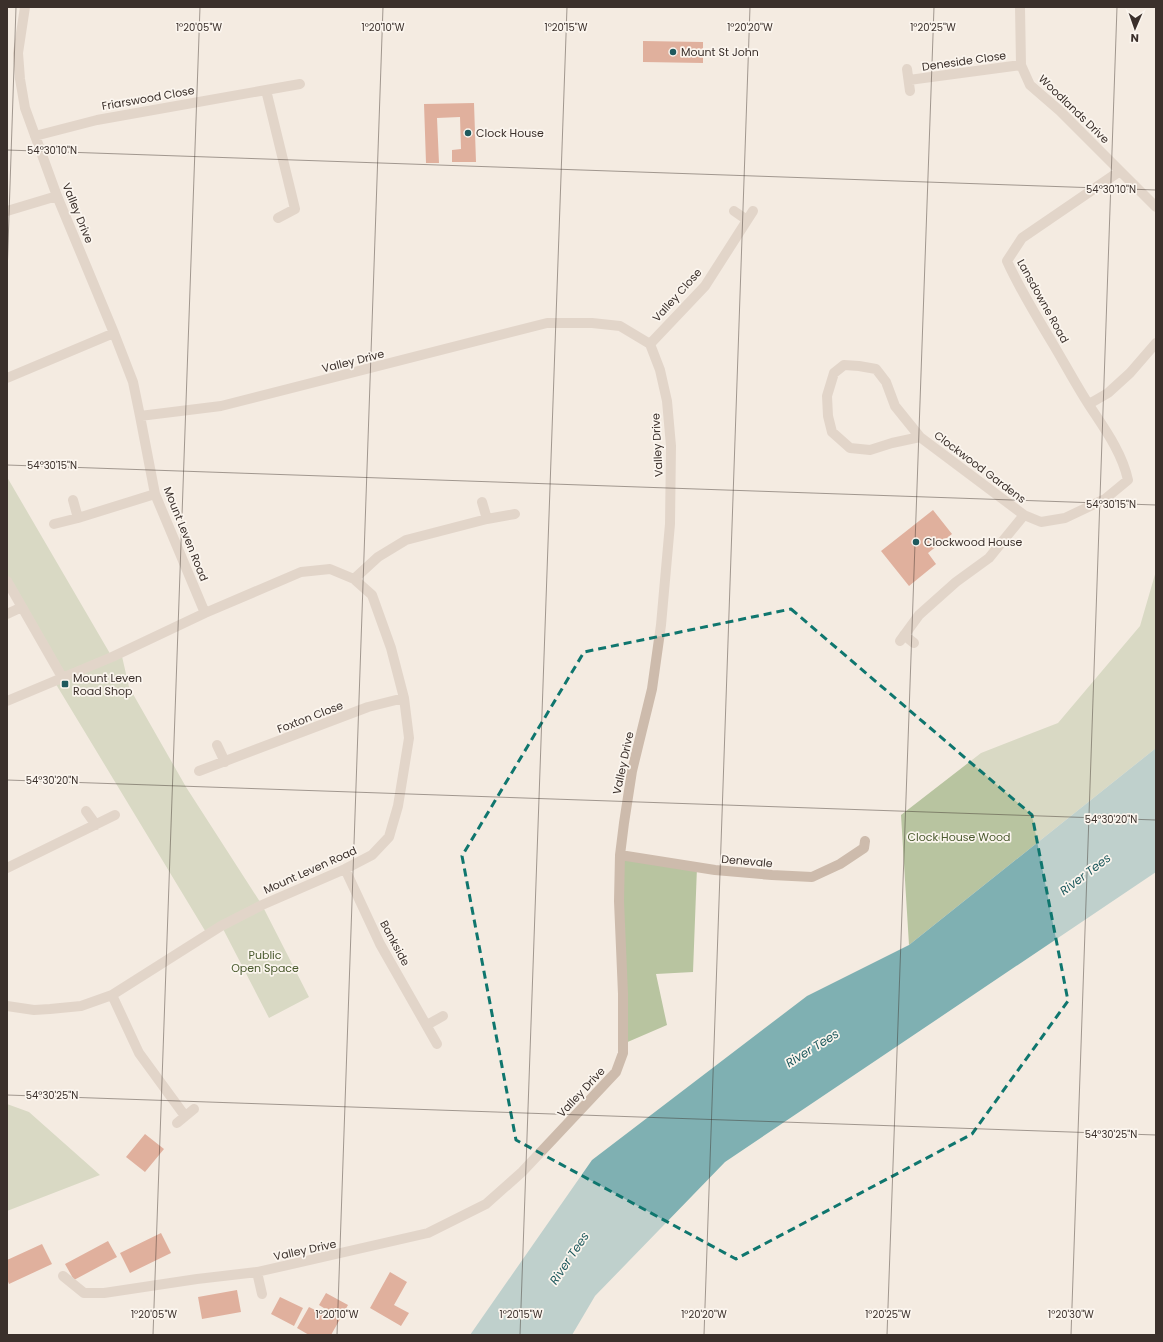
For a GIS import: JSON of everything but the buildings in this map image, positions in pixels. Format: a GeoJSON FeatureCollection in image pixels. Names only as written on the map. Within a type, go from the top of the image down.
{"type":"FeatureCollection","features":[{"type":"Feature","properties":{"kind":"street","name":"Valley Drive"},"geometry":{"type":"LineString","coordinates":[[25,7],[18,53],[20,79],[25,108],[57,196],[133,382],[140,416],[221,406],[547,323],[592,323],[620,326],[650,344],[660,370],[667,401],[671,446],[670,524],[661,625],[652,689],[632,771],[620,855],[619,901],[623,994],[623,1053],[616,1072],[522,1172],[486,1204],[428,1233],[257,1272],[197,1279],[104,1293],[84,1294],[63,1276]]}},
{"type":"Feature","properties":{"kind":"street","name":"Woodlands Drive"},"geometry":{"type":"LineString","coordinates":[[1020,7],[1022,65],[1030,85],[1060,111],[1156,207]]}},
{"type":"Feature","properties":{"kind":"street","name":"Deneside Close"},"geometry":{"type":"LineString","coordinates":[[907,69],[910,86],[1022,65]]}},
{"type":"Feature","properties":{"kind":"street","name":"Friarswood Close"},"geometry":{"type":"LineString","coordinates":[[35,136],[97,120],[300,84]]}},
{"type":"Feature","properties":{"kind":"street"},"geometry":{"type":"LineString","coordinates":[[266,90],[295,209],[278,218]]}},
{"type":"Feature","properties":{"kind":"street","name":"Lansdowne Road"},"geometry":{"type":"LineString","coordinates":[[1120,171],[1022,238],[1007,261],[1016,281],[1089,404],[1108,431],[1126,468],[1128,480]]}},
{"type":"Feature","properties":{"kind":"street"},"geometry":{"type":"LineString","coordinates":[[7,211],[57,196]]}},
{"type":"Feature","properties":{"kind":"street"},"geometry":{"type":"LineString","coordinates":[[734,211],[747,220]]}},
{"type":"Feature","properties":{"kind":"street","name":"Valley Close"},"geometry":{"type":"LineString","coordinates":[[650,344],[705,286],[753,211]]}},
{"type":"Feature","properties":{"kind":"street"},"geometry":{"type":"LineString","coordinates":[[7,378],[114,333]]}},
{"type":"Feature","properties":{"kind":"street"},"geometry":{"type":"LineString","coordinates":[[1089,404],[1108,393],[1130,373],[1156,343]]}},
{"type":"Feature","properties":{"kind":"street","name":"Clockwood Gardens"},"geometry":{"type":"LineString","coordinates":[[920,437],[892,443],[870,450],[850,448],[832,432],[828,416],[827,396],[834,373],[844,366],[860,366],[876,369],[886,382],[896,406],[920,437],[1024,515],[1041,522],[1065,518],[1105,499],[1128,480]]}},
{"type":"Feature","properties":{"kind":"street","name":"Mount Leven Road"},"geometry":{"type":"LineString","coordinates":[[140,416],[155,494],[205,613]]}},
{"type":"Feature","properties":{"kind":"street"},"geometry":{"type":"LineString","coordinates":[[54,524],[155,494]]}},
{"type":"Feature","properties":{"kind":"street"},"geometry":{"type":"LineString","coordinates":[[74,500],[78,518]]}},
{"type":"Feature","properties":{"kind":"street"},"geometry":{"type":"LineString","coordinates":[[482,502],[487,519]]}},
{"type":"Feature","properties":{"kind":"street"},"geometry":{"type":"LineString","coordinates":[[354,579],[378,557],[406,540],[487,519],[515,514]]}},
{"type":"Feature","properties":{"kind":"street","name":"Clockwood Gardens"},"geometry":{"type":"LineString","coordinates":[[914,643],[902,638],[919,615],[956,582],[989,558],[1024,515]]}},
{"type":"Feature","properties":{"kind":"street","name":"Mount Leven Road"},"geometry":{"type":"LineString","coordinates":[[7,701],[106,659],[205,613],[301,572],[330,569],[354,579],[372,596],[391,648],[404,698],[409,738],[398,806],[389,837],[372,855],[345,869],[262,905],[221,926],[112,995],[81,1006],[34,1010],[7,1006]]}},
{"type":"Feature","properties":{"kind":"street"},"geometry":{"type":"LineString","coordinates":[[7,581],[62,677]]}},
{"type":"Feature","properties":{"kind":"street"},"geometry":{"type":"LineString","coordinates":[[7,614],[22,607]]}},
{"type":"Feature","properties":{"kind":"street","name":"Foxton Close"},"geometry":{"type":"LineString","coordinates":[[200,771],[368,707],[404,698]]}},
{"type":"Feature","properties":{"kind":"street"},"geometry":{"type":"LineString","coordinates":[[216,745],[225,762]]}},
{"type":"Feature","properties":{"kind":"street"},"geometry":{"type":"LineString","coordinates":[[86,811],[96,825]]}},
{"type":"Feature","properties":{"kind":"street"},"geometry":{"type":"LineString","coordinates":[[7,868],[115,815]]}},
{"type":"Feature","properties":{"kind":"street","name":"Denevale"},"geometry":{"type":"LineString","coordinates":[[620,855],[715,870],[812,877],[840,864],[862,842]]}},
{"type":"Feature","properties":{"kind":"street","name":"Bankside"},"geometry":{"type":"LineString","coordinates":[[345,869],[380,944],[438,1044]]}},
{"type":"Feature","properties":{"kind":"street"},"geometry":{"type":"LineString","coordinates":[[112,995],[140,1053],[185,1116]]}},
{"type":"Feature","properties":{"kind":"street"},"geometry":{"type":"LineString","coordinates":[[427,1025],[443,1016]]}},
{"type":"Feature","properties":{"kind":"street"},"geometry":{"type":"LineString","coordinates":[[177,1123],[194,1109]]}},
{"type":"Feature","properties":{"kind":"street"},"geometry":{"type":"LineString","coordinates":[[257,1272],[262,1294]]}},
{"type":"Feature","properties":{"kind":"highlighted area"},"geometry":{"type":"Polygon","coordinates":[[[791,609],[1032,815],[1068,1001],[972,1134],[736,1259],[516,1140],[462,856],[584,652],[791,609]]]}},
{"type":"Feature","properties":{"kind":"green space","name":"Public Open Space"},"geometry":{"type":"Polygon","coordinates":[[[7,477],[112,657],[121,652],[129,687],[186,787],[262,905],[309,997],[269,1018],[222,927],[207,934],[54,681],[62,677],[7,582],[7,477]]]}},
{"type":"Feature","properties":{"kind":"green space","name":"Clock House Wood"},"geometry":{"type":"Polygon","coordinates":[[[1156,571],[1156,748],[909,945],[901,815],[981,753],[1058,723],[1140,626],[1156,571]]]}},
{"type":"Feature","properties":{"kind":"green space"},"geometry":{"type":"Polygon","coordinates":[[[620,855],[697,867],[693,972],[656,974],[667,1025],[623,1044],[620,855]]]}},
{"type":"Feature","properties":{"kind":"green space"},"geometry":{"type":"Polygon","coordinates":[[[7,1104],[29,1112],[100,1175],[7,1211],[7,1104]]]}},
{"type":"Feature","properties":{"kind":"water","name":"River Tees"},"geometry":{"type":"Polygon","coordinates":[[[1156,748],[1156,872],[725,1162],[595,1296],[572,1335],[470,1335],[592,1160],[807,996],[909,945],[1156,748]]]}},
{"type":"Feature","properties":{"kind":"place","name":"Mount St John"},"geometry":{"type":"Point","coordinates":[673,52]}},
{"type":"Feature","properties":{"kind":"place","name":"Clock House"},"geometry":{"type":"Point","coordinates":[468,133]}},
{"type":"Feature","properties":{"kind":"place","name":"Clockwood House"},"geometry":{"type":"Point","coordinates":[916,542]}},
{"type":"Feature","properties":{"kind":"place","name":"Mount Leven Road Shop"},"geometry":{"type":"Point","coordinates":[65,684]}}]}
